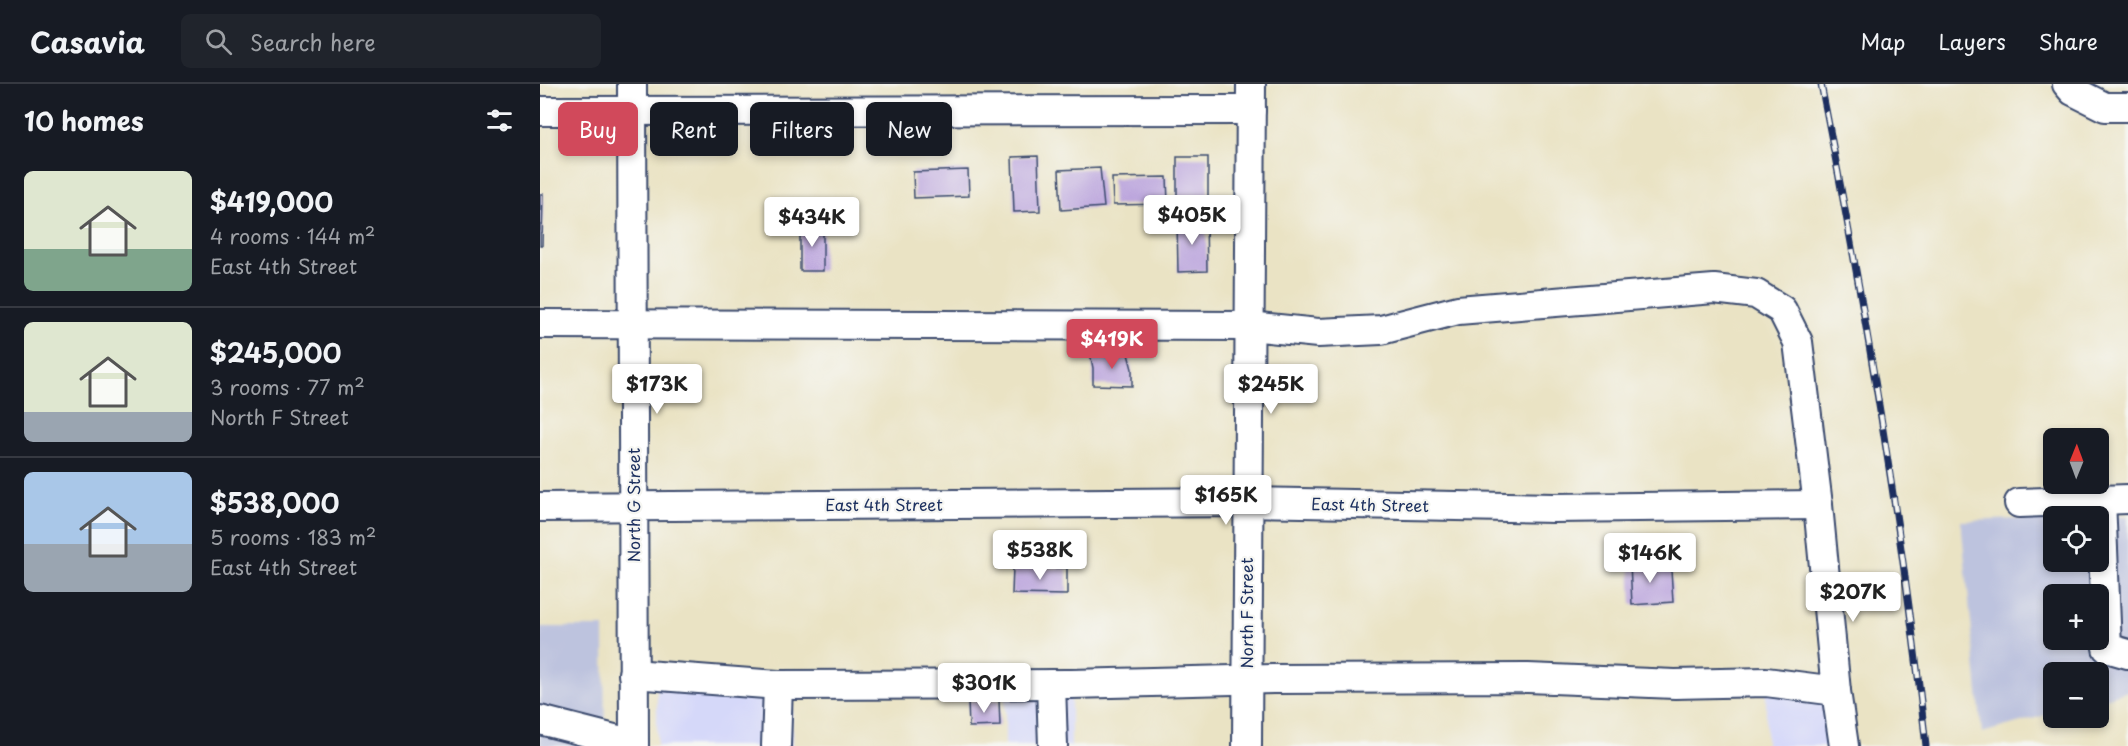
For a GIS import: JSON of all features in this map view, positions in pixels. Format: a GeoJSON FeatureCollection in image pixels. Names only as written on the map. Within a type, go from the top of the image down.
{"type":"FeatureCollection","features":[{"type":"Feature","properties":{"kind":"street"},"geometry":{"type":"LineString","coordinates":[[2070,88],[2105,107],[2128,107]]}},
{"type":"Feature","properties":{"kind":"street"},"geometry":{"type":"LineString","coordinates":[[540,111],[632,98],[1251,97]]}},
{"type":"Feature","properties":{"kind":"street","name":"North F Street"},"geometry":{"type":"LineString","coordinates":[[1247,746],[1251,97]]}},
{"type":"Feature","properties":{"kind":"street","name":"North G Street"},"geometry":{"type":"LineString","coordinates":[[632,98],[634,745]]}},
{"type":"Feature","properties":{"kind":"street"},"geometry":{"type":"LineString","coordinates":[[540,324],[1249,326],[1318,333],[1381,330],[1458,310],[1714,289],[1756,294],[1782,310],[1798,342],[1844,746]]}},
{"type":"Feature","properties":{"kind":"street"},"geometry":{"type":"LineString","coordinates":[[2019,503],[2115,499],[2107,648],[2128,654]]}},
{"type":"Feature","properties":{"kind":"street","name":"East 4th Street"},"geometry":{"type":"LineString","coordinates":[[540,507],[1247,502],[1554,508],[1818,505]]}},
{"type":"Feature","properties":{"kind":"street"},"geometry":{"type":"LineString","coordinates":[[633,674],[778,685],[1528,678],[1675,684],[1766,682],[1836,690]]}},
{"type":"Feature","properties":{"kind":"street"},"geometry":{"type":"LineString","coordinates":[[1051,684],[1053,746]]}},
{"type":"Feature","properties":{"kind":"street"},"geometry":{"type":"LineString","coordinates":[[776,746],[778,685]]}},
{"type":"Feature","properties":{"kind":"street"},"geometry":{"type":"LineString","coordinates":[[540,720],[634,745]]}},
{"type":"Feature","properties":{"kind":"shaded area"},"geometry":{"type":"Polygon","coordinates":[[[2128,516],[2128,691],[2109,697],[2109,662],[2043,662],[2043,716],[1982,733],[1961,521],[2043,518],[2043,572],[2109,572],[2109,517],[2128,516]]]}},
{"type":"Feature","properties":{"kind":"shaded area"},"geometry":{"type":"Polygon","coordinates":[[[540,627],[604,627],[605,746],[540,746],[540,627]]]}},
{"type":"Feature","properties":{"kind":"shaded area"},"geometry":{"type":"Polygon","coordinates":[[[657,676],[792,685],[792,746],[657,746],[657,676]]]}},
{"type":"Feature","properties":{"kind":"shaded area"},"geometry":{"type":"Polygon","coordinates":[[[1766,682],[1821,689],[1830,746],[1766,746],[1766,682]]]}},
{"type":"Feature","properties":{"kind":"shaded area"},"geometry":{"type":"Polygon","coordinates":[[[1005,684],[1071,684],[1071,746],[1005,746],[1005,684]]]}},
{"type":"Feature","properties":{"kind":"building"},"geometry":{"type":"Polygon","coordinates":[[[1038,156],[1040,211],[1014,212],[1012,157],[1038,156]]]}},
{"type":"Feature","properties":{"kind":"building"},"geometry":{"type":"Polygon","coordinates":[[[1177,157],[1208,157],[1208,205],[1177,204],[1177,157]]]}},
{"type":"Feature","properties":{"kind":"building"},"geometry":{"type":"Polygon","coordinates":[[[1100,168],[1104,207],[1061,210],[1059,170],[1100,168]]]}},
{"type":"Feature","properties":{"kind":"building"},"geometry":{"type":"Polygon","coordinates":[[[968,170],[969,196],[914,198],[913,172],[968,170]]]}},
{"type":"Feature","properties":{"kind":"building"},"geometry":{"type":"Polygon","coordinates":[[[1167,177],[1168,204],[1113,205],[1112,178],[1167,177]]]}},
{"type":"Feature","properties":{"kind":"building"},"geometry":{"type":"Polygon","coordinates":[[[540,194],[543,194],[542,246],[540,246],[540,194]]]}},
{"type":"Feature","properties":{"kind":"building"},"geometry":{"type":"Polygon","coordinates":[[[1177,220],[1206,220],[1207,271],[1178,272],[1177,220]]]}},
{"type":"Feature","properties":{"kind":"building"},"geometry":{"type":"Polygon","coordinates":[[[800,225],[823,225],[823,271],[800,271],[800,225]]]}},
{"type":"Feature","properties":{"kind":"building"},"geometry":{"type":"Polygon","coordinates":[[[1090,353],[1128,354],[1132,369],[1132,386],[1093,385],[1090,353]]]}},
{"type":"Feature","properties":{"kind":"building"},"geometry":{"type":"Polygon","coordinates":[[[1652,561],[1653,571],[1671,570],[1673,602],[1632,605],[1630,563],[1652,561]]]}},
{"type":"Feature","properties":{"kind":"building"},"geometry":{"type":"Polygon","coordinates":[[[1013,567],[1067,568],[1067,595],[1012,594],[1013,567]]]}},
{"type":"Feature","properties":{"kind":"building"},"geometry":{"type":"Polygon","coordinates":[[[999,700],[1000,726],[969,727],[968,701],[999,700]]]}},
{"type":"Feature","properties":{"kind":"railway"},"geometry":{"type":"LineString","coordinates":[[1821,84],[1881,414],[1906,580],[1926,746]]}}]}
